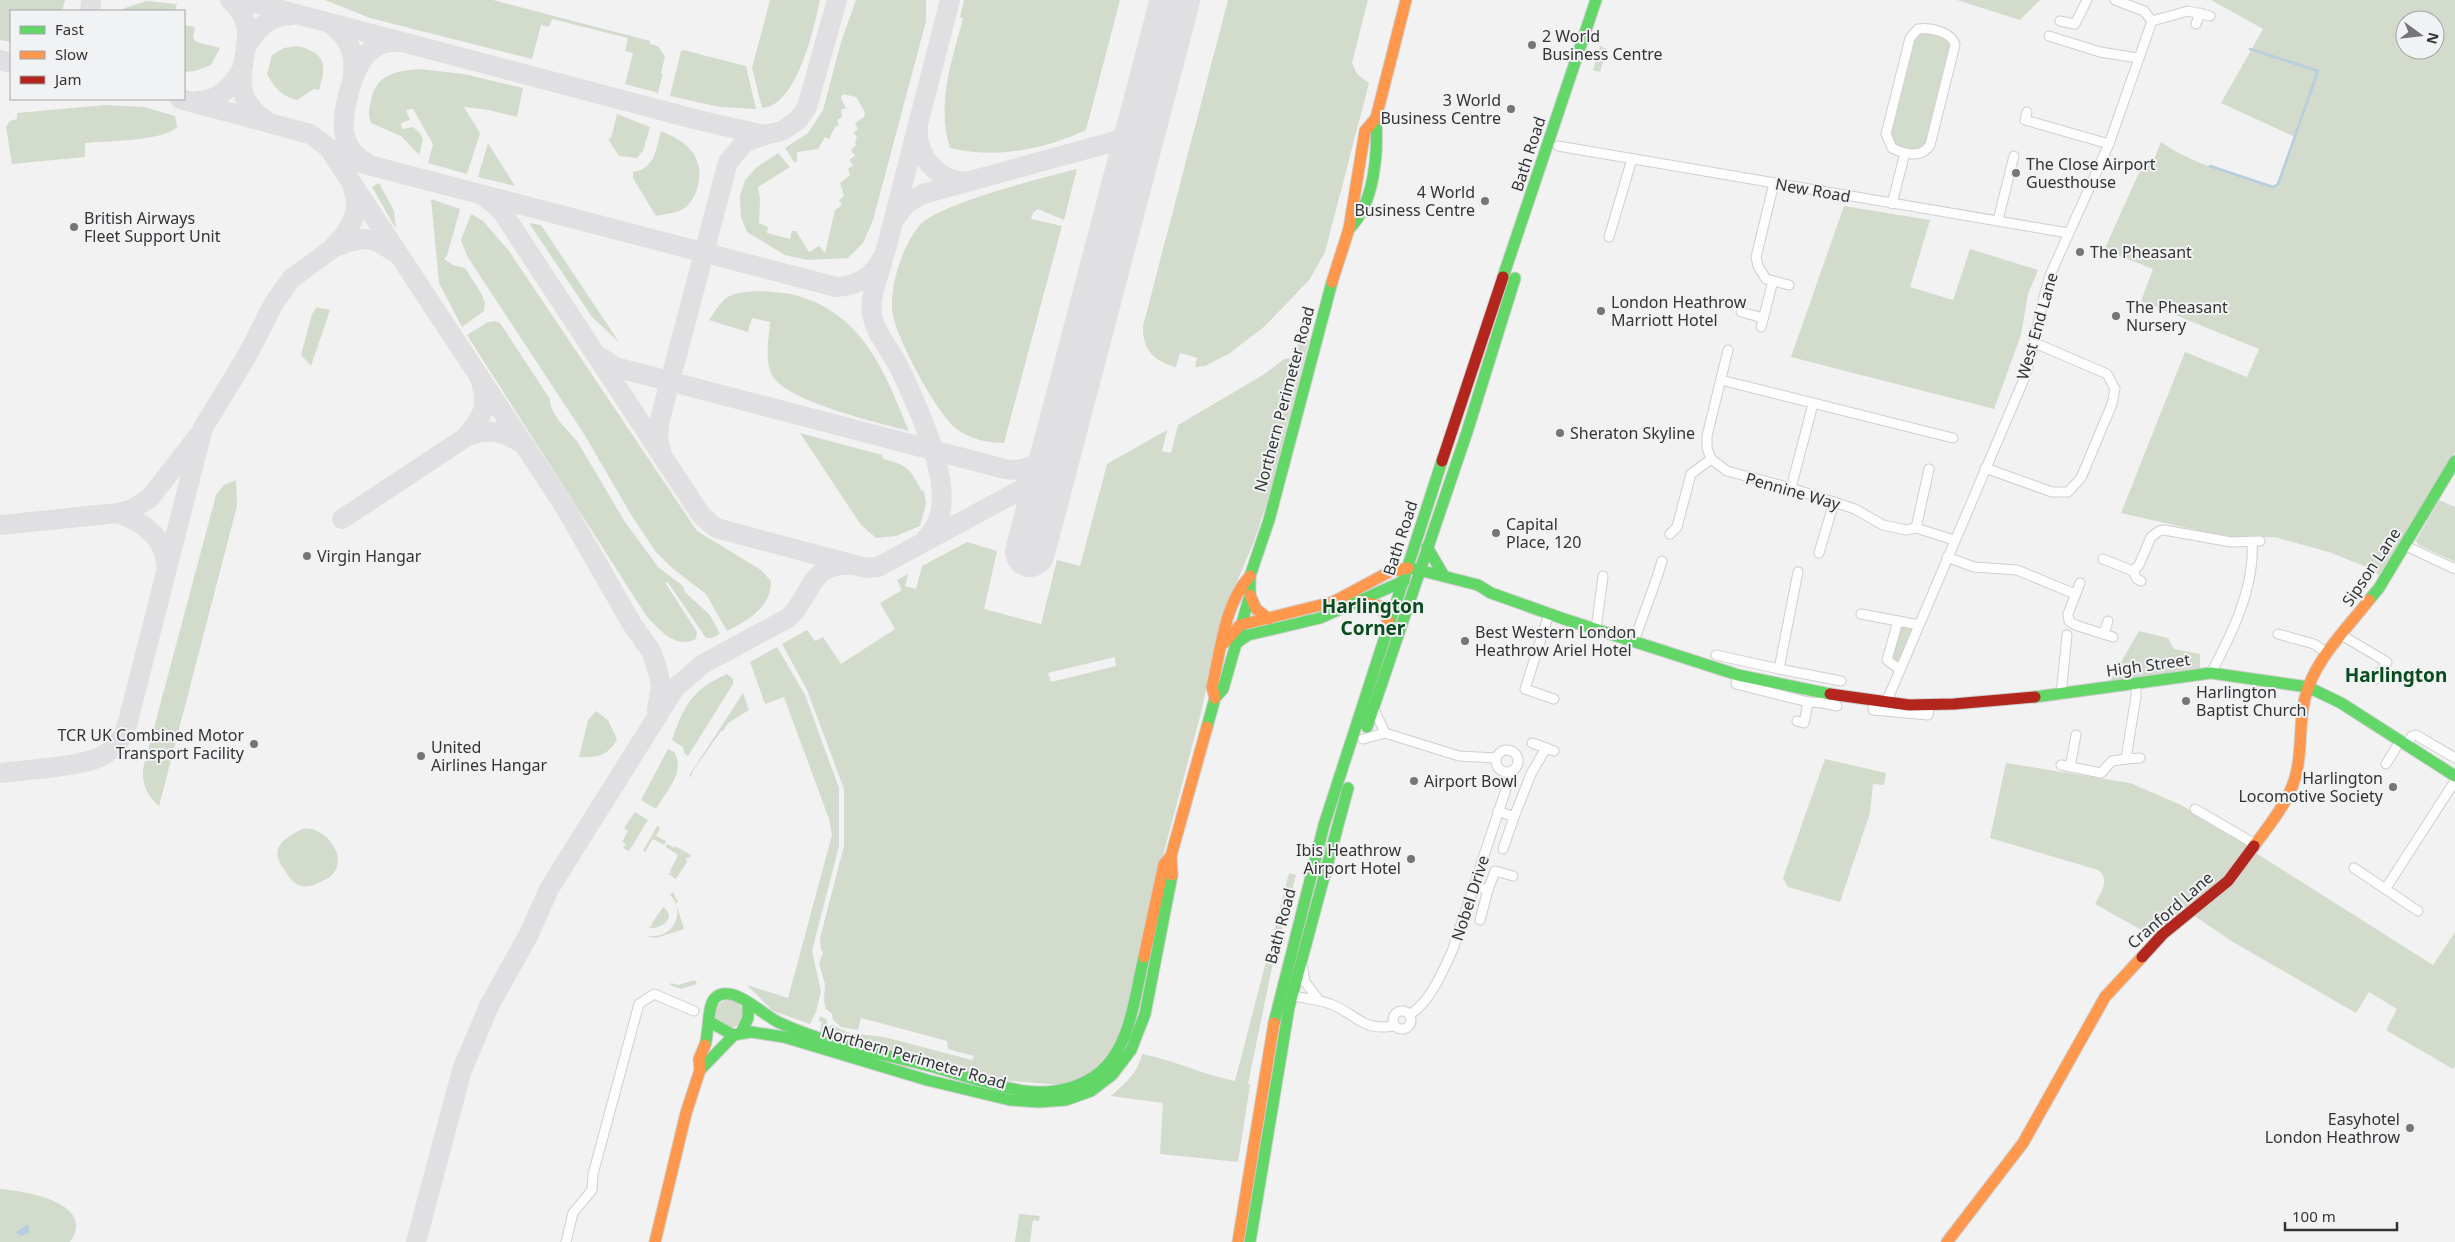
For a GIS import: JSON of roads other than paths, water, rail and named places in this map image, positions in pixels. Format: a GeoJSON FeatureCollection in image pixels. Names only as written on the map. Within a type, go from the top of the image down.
{"type":"FeatureCollection","features":[{"type":"Feature","properties":{"kind":"main road","name":"Northern Perimeter Road"},"geometry":{"type":"LineString","coordinates":[[1240,625],[1250,595],[1250,576],[1269,520],[1323,313],[1349,229],[1362,216],[1378,135],[1376,118],[1406,0]]}},
{"type":"Feature","properties":{"kind":"main road","name":"Bath Road"},"geometry":{"type":"LineString","coordinates":[[1238,1242],[1276,1008],[1324,825],[1596,0]]}},
{"type":"Feature","properties":{"kind":"main road","name":"Bath Road"},"geometry":{"type":"LineString","coordinates":[[1250,1242],[1296,996],[1301,959],[1329,852],[1363,739],[1467,432],[1558,146],[1607,0]]}},
{"type":"Feature","properties":{"kind":"main road","name":"Sipson Lane"},"geometry":{"type":"LineString","coordinates":[[2308,687],[2327,653],[2343,636],[2379,588],[2406,546],[2455,461]]}},
{"type":"Feature","properties":{"kind":"main road"},"geometry":{"type":"LineString","coordinates":[[1427,547],[1444,576]]}},
{"type":"Feature","properties":{"kind":"main road"},"geometry":{"type":"LineString","coordinates":[[1229,643],[1240,625],[1269,620],[1333,602],[1389,572],[1408,568],[1419,574],[1478,594],[1492,593]]}},
{"type":"Feature","properties":{"kind":"main road"},"geometry":{"type":"LineString","coordinates":[[1229,643],[1248,636],[1320,618],[1360,601],[1386,586],[1419,574],[1444,576],[1478,585],[1492,593]]}},
{"type":"Feature","properties":{"kind":"main road","name":"Northern Perimeter Road"},"geometry":{"type":"LineString","coordinates":[[738,1034],[764,1033],[788,1038],[910,1075],[1005,1100],[1038,1103],[1058,1102],[1080,1096],[1099,1086],[1116,1071],[1138,1034],[1159,946],[1173,868],[1171,856],[1215,698],[1212,687],[1229,643],[1229,614],[1238,589],[1250,576]]}},
{"type":"Feature","properties":{"kind":"main road","name":"High Street"},"geometry":{"type":"LineString","coordinates":[[1492,593],[1596,630],[1721,670],[1824,699],[1929,705],[2061,695],[2211,673],[2308,687],[2341,703],[2455,776]]}},
{"type":"Feature","properties":{"kind":"main road"},"geometry":{"type":"LineString","coordinates":[[1250,595],[1256,609],[1269,620]]}},
{"type":"Feature","properties":{"kind":"main road"},"geometry":{"type":"LineString","coordinates":[[1360,601],[1380,606],[1390,622]]}},
{"type":"Feature","properties":{"kind":"main road"},"geometry":{"type":"LineString","coordinates":[[1229,614],[1240,625],[1263,632]]}},
{"type":"Feature","properties":{"kind":"main road","name":"Cranford Lane"},"geometry":{"type":"LineString","coordinates":[[1947,1242],[2023,1144],[2105,997],[2163,934],[2228,881],[2255,844],[2292,786],[2297,771],[2305,698],[2308,687]]}},
{"type":"Feature","properties":{"kind":"main road","name":"Northern Perimeter Road"},"geometry":{"type":"LineString","coordinates":[[748,1003],[777,1022],[854,1047],[1021,1090],[1051,1092],[1069,1089],[1086,1082],[1101,1071],[1114,1056],[1121,1043],[1132,1010],[1164,864],[1171,856]]}},
{"type":"Feature","properties":{"kind":"main road"},"geometry":{"type":"LineString","coordinates":[[655,1242],[686,1113],[700,1070],[700,1059],[707,1042],[711,1006],[720,996],[736,994],[748,1003],[748,1018],[738,1034],[700,1070]]}},
{"type":"Feature","properties":{"kind":"main road"},"geometry":{"type":"LineString","coordinates":[[710,1022],[738,1034]]}},
{"type":"Feature","properties":{"kind":"street"},"geometry":{"type":"LineString","coordinates":[[2060,21],[2075,24],[2087,0]]}},
{"type":"Feature","properties":{"kind":"street"},"geometry":{"type":"LineString","coordinates":[[2115,0],[2144,11],[2152,20],[2186,11],[2210,16]]}},
{"type":"Feature","properties":{"kind":"street"},"geometry":{"type":"LineString","coordinates":[[2196,24],[2200,13]]}},
{"type":"Feature","properties":{"kind":"street","name":"West End Lane"},"geometry":{"type":"LineString","coordinates":[[1886,702],[2024,379],[2036,343],[2044,295],[2068,233],[2082,209],[2109,144],[2152,20]]}},
{"type":"Feature","properties":{"kind":"street"},"geometry":{"type":"LineString","coordinates":[[1927,28],[1950,36],[1954,46],[1930,146],[1920,154],[1905,153],[1892,148],[1886,134],[1910,38],[1918,29],[1927,28]]}},
{"type":"Feature","properties":{"kind":"street"},"geometry":{"type":"LineString","coordinates":[[2049,36],[2100,52],[2138,58]]}},
{"type":"Feature","properties":{"kind":"street"},"geometry":{"type":"LineString","coordinates":[[2028,112],[2025,120],[2109,144]]}},
{"type":"Feature","properties":{"kind":"street","name":"New Road"},"geometry":{"type":"LineString","coordinates":[[1558,146],[2068,233]]}},
{"type":"Feature","properties":{"kind":"street"},"geometry":{"type":"LineString","coordinates":[[1892,204],[1905,153]]}},
{"type":"Feature","properties":{"kind":"street"},"geometry":{"type":"LineString","coordinates":[[1998,220],[2014,156]]}},
{"type":"Feature","properties":{"kind":"street"},"geometry":{"type":"LineString","coordinates":[[1609,237],[1623,203],[1632,159]]}},
{"type":"Feature","properties":{"kind":"street"},"geometry":{"type":"LineString","coordinates":[[1774,183],[1756,257],[1758,266],[1766,279],[1789,285]]}},
{"type":"Feature","properties":{"kind":"street"},"geometry":{"type":"LineString","coordinates":[[1741,312],[1762,322],[1773,281]]}},
{"type":"Feature","properties":{"kind":"street"},"geometry":{"type":"LineString","coordinates":[[1985,468],[2052,492],[2068,492],[2081,478],[2112,404],[2115,390],[2107,374],[2036,343]]}},
{"type":"Feature","properties":{"kind":"street"},"geometry":{"type":"LineString","coordinates":[[1670,534],[1677,527],[1691,474],[1711,458],[1707,448],[1707,436],[1728,350]]}},
{"type":"Feature","properties":{"kind":"street"},"geometry":{"type":"LineString","coordinates":[[1721,380],[1953,438]]}},
{"type":"Feature","properties":{"kind":"street"},"geometry":{"type":"LineString","coordinates":[[1791,488],[1813,404]]}},
{"type":"Feature","properties":{"kind":"street","name":"Pennine Way"},"geometry":{"type":"LineString","coordinates":[[1711,458],[1716,464],[1732,473],[1791,488],[1855,509],[1883,525],[1906,530],[1916,528],[1954,540]]}},
{"type":"Feature","properties":{"kind":"street"},"geometry":{"type":"LineString","coordinates":[[1916,528],[1928,469]]}},
{"type":"Feature","properties":{"kind":"street"},"geometry":{"type":"LineString","coordinates":[[1819,553],[1834,502]]}},
{"type":"Feature","properties":{"kind":"street"},"geometry":{"type":"LineString","coordinates":[[2133,571],[2139,566],[2151,537],[2159,531],[2164,530],[2232,542],[2256,541],[2248,587],[2211,673]]}},
{"type":"Feature","properties":{"kind":"street"},"geometry":{"type":"LineString","coordinates":[[2406,546],[2455,569]]}},
{"type":"Feature","properties":{"kind":"street"},"geometry":{"type":"LineString","coordinates":[[1947,557],[1974,567],[2018,570],[2075,594]]}},
{"type":"Feature","properties":{"kind":"street"},"geometry":{"type":"LineString","coordinates":[[2103,559],[2133,571],[2137,579],[2141,581]]}},
{"type":"Feature","properties":{"kind":"street"},"geometry":{"type":"LineString","coordinates":[[1634,642],[1653,592],[1662,561]]}},
{"type":"Feature","properties":{"kind":"street"},"geometry":{"type":"LineString","coordinates":[[1779,669],[1798,572]]}},
{"type":"Feature","properties":{"kind":"street"},"geometry":{"type":"LineString","coordinates":[[1596,630],[1603,576]]}},
{"type":"Feature","properties":{"kind":"street"},"geometry":{"type":"LineString","coordinates":[[2080,583],[2068,614],[2069,621],[2109,635],[2108,622]]}},
{"type":"Feature","properties":{"kind":"street"},"geometry":{"type":"LineString","coordinates":[[1549,614],[1525,689],[1554,699]]}},
{"type":"Feature","properties":{"kind":"street"},"geometry":{"type":"LineString","coordinates":[[1861,614],[1919,624]]}},
{"type":"Feature","properties":{"kind":"street"},"geometry":{"type":"LineString","coordinates":[[1898,621],[1887,660],[1900,669]]}},
{"type":"Feature","properties":{"kind":"street"},"geometry":{"type":"LineString","coordinates":[[2278,634],[2314,644],[2327,653]]}},
{"type":"Feature","properties":{"kind":"street"},"geometry":{"type":"LineString","coordinates":[[2061,695],[2067,635]]}},
{"type":"Feature","properties":{"kind":"street"},"geometry":{"type":"LineString","coordinates":[[2343,636],[2387,662],[2376,679]]}},
{"type":"Feature","properties":{"kind":"street"},"geometry":{"type":"LineString","coordinates":[[1721,670],[1720,655],[1779,669],[1841,680]]}},
{"type":"Feature","properties":{"kind":"street"},"geometry":{"type":"LineString","coordinates":[[1797,722],[1804,723],[1815,676]]}},
{"type":"Feature","properties":{"kind":"street"},"geometry":{"type":"LineString","coordinates":[[2126,759],[2136,696],[2136,683]]}},
{"type":"Feature","properties":{"kind":"street"},"geometry":{"type":"LineString","coordinates":[[1894,686],[1899,704]]}},
{"type":"Feature","properties":{"kind":"street"},"geometry":{"type":"LineString","coordinates":[[1824,699],[1837,706]]}},
{"type":"Feature","properties":{"kind":"street"},"geometry":{"type":"LineString","coordinates":[[1874,701],[1873,710],[1928,715],[1929,705]]}},
{"type":"Feature","properties":{"kind":"street"},"geometry":{"type":"LineString","coordinates":[[1374,708],[1385,733]]}},
{"type":"Feature","properties":{"kind":"street"},"geometry":{"type":"LineString","coordinates":[[1363,739],[1385,733],[1459,756],[1496,758]]}},
{"type":"Feature","properties":{"kind":"street"},"geometry":{"type":"LineString","coordinates":[[2076,735],[2066,766],[2101,773],[2112,761],[2140,758]]}},
{"type":"Feature","properties":{"kind":"street"},"geometry":{"type":"LineString","coordinates":[[2386,764],[2403,743],[2413,735],[2455,758]]}},
{"type":"Feature","properties":{"kind":"street"},"geometry":{"type":"LineString","coordinates":[[1503,849],[1531,774],[1550,750],[1532,743]]}},
{"type":"Feature","properties":{"kind":"street"},"geometry":{"type":"LineString","coordinates":[[1503,750],[1514,752],[1518,762],[1512,771],[1505,772],[1499,769],[1496,758],[1503,750]]}},
{"type":"Feature","properties":{"kind":"street","name":"Nobel Drive"},"geometry":{"type":"LineString","coordinates":[[1409,1015],[1415,1012],[1425,999],[1442,973],[1453,949],[1512,771]]}},
{"type":"Feature","properties":{"kind":"street"},"geometry":{"type":"LineString","coordinates":[[2386,888],[2455,781]]}},
{"type":"Feature","properties":{"kind":"street"},"geometry":{"type":"LineString","coordinates":[[2195,809],[2255,844]]}},
{"type":"Feature","properties":{"kind":"street"},"geometry":{"type":"LineString","coordinates":[[1498,811],[1514,817]]}},
{"type":"Feature","properties":{"kind":"street"},"geometry":{"type":"LineString","coordinates":[[2354,868],[2418,911]]}},
{"type":"Feature","properties":{"kind":"street"},"geometry":{"type":"LineString","coordinates":[[1480,920],[1495,871],[1513,876]]}},
{"type":"Feature","properties":{"kind":"street"},"geometry":{"type":"LineString","coordinates":[[1475,886],[1488,890]]}},
{"type":"Feature","properties":{"kind":"street"},"geometry":{"type":"LineString","coordinates":[[1301,959],[1306,982],[1318,999]]}},
{"type":"Feature","properties":{"kind":"street"},"geometry":{"type":"LineString","coordinates":[[1280,992],[1318,999],[1335,1006],[1374,1028],[1395,1026]]}},
{"type":"Feature","properties":{"kind":"street"},"geometry":{"type":"LineString","coordinates":[[566,1242],[574,1213],[592,1190],[593,1174],[637,1009],[642,1001],[651,995],[657,995],[694,1011]]}},
{"type":"Feature","properties":{"kind":"street"},"geometry":{"type":"LineString","coordinates":[[1403,1011],[1409,1015],[1410,1023],[1406,1028],[1400,1029],[1395,1026],[1392,1021],[1395,1013],[1403,1011]]}},
{"type":"Feature","properties":{"kind":"water"},"geometry":{"type":"Polygon","coordinates":[[[28,1224],[30,1234],[27,1233],[21,1236],[14,1233],[28,1224]]]}},
{"type":"Feature","properties":{"kind":"waterway"},"geometry":{"type":"LineString","coordinates":[[2210,166],[2273,187],[2278,184],[2318,71],[2250,49]]}},
{"type":"Feature","properties":{"kind":"place","name":"2 World Business Centre"},"geometry":{"type":"Point","coordinates":[1532,45]}},
{"type":"Feature","properties":{"kind":"place","name":"3 World Business Centre"},"geometry":{"type":"Point","coordinates":[1511,109]}},
{"type":"Feature","properties":{"kind":"place","name":"The Close Airport Guesthouse"},"geometry":{"type":"Point","coordinates":[2016,173]}},
{"type":"Feature","properties":{"kind":"place","name":"4 World Business Centre"},"geometry":{"type":"Point","coordinates":[1485,201]}},
{"type":"Feature","properties":{"kind":"place","name":"British Airways Fleet Support Unit"},"geometry":{"type":"Point","coordinates":[74,227]}},
{"type":"Feature","properties":{"kind":"place","name":"The Pheasant"},"geometry":{"type":"Point","coordinates":[2080,252]}},
{"type":"Feature","properties":{"kind":"place","name":"London Heathrow Marriott Hotel"},"geometry":{"type":"Point","coordinates":[1601,311]}},
{"type":"Feature","properties":{"kind":"place","name":"The Pheasant Nursery"},"geometry":{"type":"Point","coordinates":[2116,316]}},
{"type":"Feature","properties":{"kind":"place","name":"Sheraton Skyline"},"geometry":{"type":"Point","coordinates":[1560,433]}},
{"type":"Feature","properties":{"kind":"place","name":"Capital Place, 120"},"geometry":{"type":"Point","coordinates":[1496,533]}},
{"type":"Feature","properties":{"kind":"place","name":"Virgin Hangar"},"geometry":{"type":"Point","coordinates":[307,556]}},
{"type":"Feature","properties":{"kind":"place","name":"Best Western London Heathrow Ariel Hotel"},"geometry":{"type":"Point","coordinates":[1465,641]}},
{"type":"Feature","properties":{"kind":"place","name":"Harlington Baptist Church"},"geometry":{"type":"Point","coordinates":[2186,701]}},
{"type":"Feature","properties":{"kind":"place","name":"TCR UK Combined Motor Transport Facility"},"geometry":{"type":"Point","coordinates":[254,744]}},
{"type":"Feature","properties":{"kind":"place","name":"United Airlines Hangar"},"geometry":{"type":"Point","coordinates":[421,756]}},
{"type":"Feature","properties":{"kind":"place","name":"Airport Bowl"},"geometry":{"type":"Point","coordinates":[1414,781]}},
{"type":"Feature","properties":{"kind":"place","name":"Harlington Locomotive Society"},"geometry":{"type":"Point","coordinates":[2393,787]}},
{"type":"Feature","properties":{"kind":"place","name":"Ibis Heathrow Airport Hotel"},"geometry":{"type":"Point","coordinates":[1411,859]}},
{"type":"Feature","properties":{"kind":"place","name":"Easyhotel London Heathrow"},"geometry":{"type":"Point","coordinates":[2410,1128]}},
{"type":"Feature","properties":{"kind":"district","name":"Harlington Corner"},"geometry":{"type":"Point","coordinates":[1373,617]}},
{"type":"Feature","properties":{"kind":"district","name":"Harlington"},"geometry":{"type":"Point","coordinates":[2396,675]}}]}
